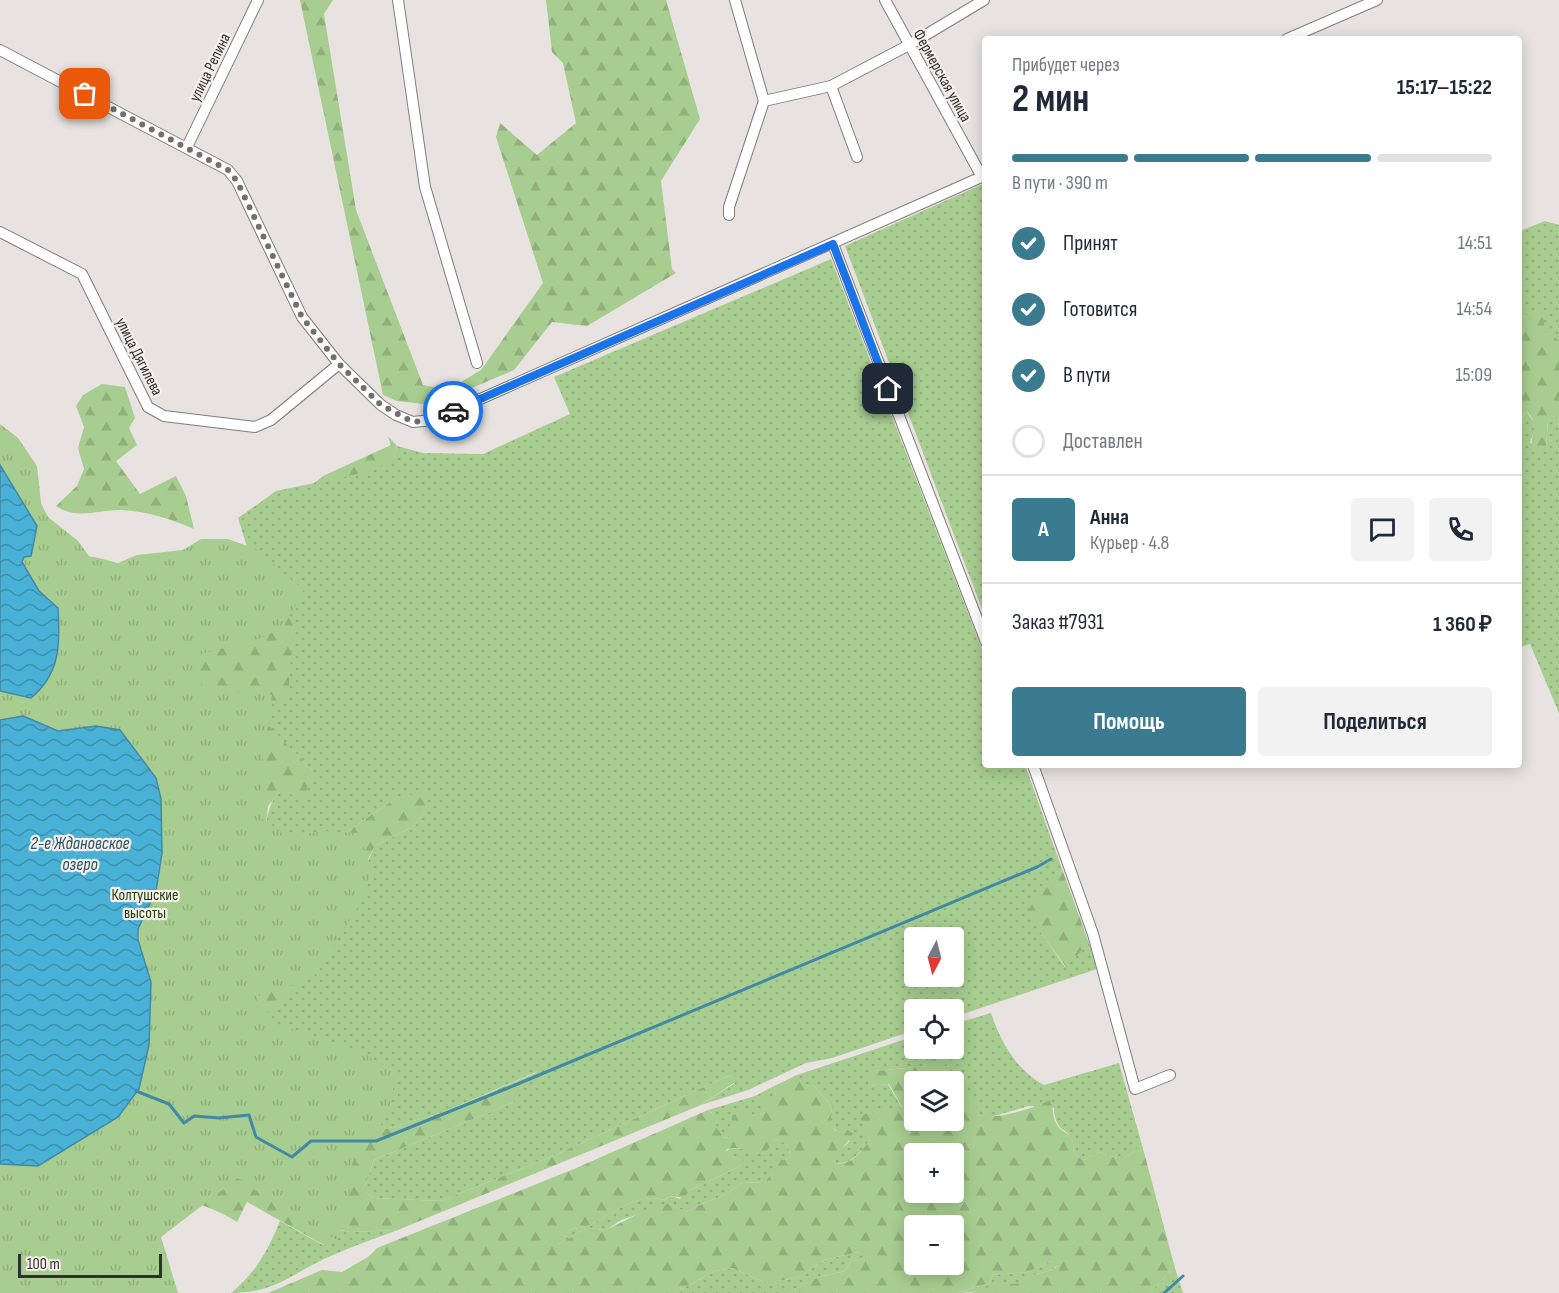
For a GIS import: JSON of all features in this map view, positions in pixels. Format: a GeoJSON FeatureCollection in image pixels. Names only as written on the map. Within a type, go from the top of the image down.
{"type":"FeatureCollection","features":[{"type":"Feature","properties":{"kind":"street","name":"улица Репина"},"geometry":{"type":"LineString","coordinates":[[187,147],[258,0]]}},
{"type":"Feature","properties":{"kind":"street"},"geometry":{"type":"LineString","coordinates":[[398,0],[425,187],[477,363]]}},
{"type":"Feature","properties":{"kind":"street"},"geometry":{"type":"LineString","coordinates":[[729,215],[729,207],[764,101],[735,0]]}},
{"type":"Feature","properties":{"kind":"street","name":"Фермерская улица"},"geometry":{"type":"LineString","coordinates":[[885,0],[982,173]]}},
{"type":"Feature","properties":{"kind":"street"},"geometry":{"type":"LineString","coordinates":[[764,101],[831,86],[909,45],[984,0]]}},
{"type":"Feature","properties":{"kind":"street"},"geometry":{"type":"LineString","coordinates":[[1294,36],[1377,0]]}},
{"type":"Feature","properties":{"kind":"street"},"geometry":{"type":"LineString","coordinates":[[0,50],[228,170],[237,181],[302,317],[339,364],[381,405],[413,422],[433,420],[982,177]]}},
{"type":"Feature","properties":{"kind":"street"},"geometry":{"type":"LineString","coordinates":[[831,86],[857,158]]}},
{"type":"Feature","properties":{"kind":"street","name":"улица Дягилева"},"geometry":{"type":"LineString","coordinates":[[0,232],[82,274],[148,407],[164,416],[255,427],[271,420],[339,364]]}},
{"type":"Feature","properties":{"kind":"street"},"geometry":{"type":"LineString","coordinates":[[833,244],[982,632]]}},
{"type":"Feature","properties":{"kind":"street"},"geometry":{"type":"LineString","coordinates":[[1034,768],[1093,933],[1135,1089],[1170,1075]]}},
{"type":"Feature","properties":{"kind":"green space"},"geometry":{"type":"Polygon","coordinates":[[[300,0],[333,0],[324,14],[356,210],[423,385],[448,390],[481,370],[543,283],[496,137],[500,123],[537,155],[576,123],[563,63],[552,52],[546,0],[666,0],[700,119],[661,181],[672,269],[676,273],[587,326],[552,322],[514,370],[432,405],[397,401],[383,395],[300,0]]]}},
{"type":"Feature","properties":{"kind":"green space"},"geometry":{"type":"Polygon","coordinates":[[[982,184],[982,609],[845,246],[982,184]]]}},
{"type":"Feature","properties":{"kind":"green space"},"geometry":{"type":"Polygon","coordinates":[[[1545,221],[1559,225],[1559,340],[1544,332],[1534,311],[1522,318],[1522,230],[1545,221]]]}},
{"type":"Feature","properties":{"kind":"green space"},"geometry":{"type":"Polygon","coordinates":[[[831,259],[982,649],[982,768],[1026,768],[1062,869],[1027,912],[1065,967],[1089,943],[1097,969],[964,1014],[964,999],[904,999],[904,1034],[832,1058],[806,1063],[748,1090],[701,1105],[735,1083],[730,1075],[553,1156],[441,1201],[374,1198],[363,1190],[374,1160],[512,1103],[536,1072],[444,1112],[386,1129],[254,1021],[266,1011],[358,881],[375,846],[414,826],[426,810],[424,793],[396,798],[333,841],[284,847],[265,834],[269,810],[277,795],[312,770],[268,726],[260,589],[238,518],[276,491],[314,483],[325,475],[331,480],[394,458],[397,446],[423,453],[483,454],[570,414],[554,377],[831,259]]]}},
{"type":"Feature","properties":{"kind":"green space"},"geometry":{"type":"Polygon","coordinates":[[[1534,311],[1543,314],[1545,332],[1559,340],[1559,420],[1555,416],[1548,420],[1546,447],[1540,455],[1532,452],[1533,421],[1526,411],[1522,418],[1522,318],[1534,311]]]}},
{"type":"Feature","properties":{"kind":"green space"},"geometry":{"type":"Polygon","coordinates":[[[102,384],[125,387],[135,418],[129,428],[137,445],[116,461],[140,494],[176,476],[186,496],[194,529],[140,512],[121,510],[71,513],[56,506],[77,486],[84,469],[78,448],[84,427],[76,406],[83,395],[102,384]]]}},
{"type":"Feature","properties":{"kind":"green space"},"geometry":{"type":"Polygon","coordinates":[[[1526,411],[1536,425],[1530,443],[1546,447],[1548,420],[1555,415],[1559,420],[1559,713],[1530,644],[1522,646],[1522,418],[1526,411]]]}},
{"type":"Feature","properties":{"kind":"green space","name":"Колтушские высоты"},"geometry":{"type":"Polygon","coordinates":[[[0,424],[18,438],[37,466],[41,503],[48,517],[78,541],[89,556],[111,566],[137,555],[183,550],[201,539],[228,539],[256,549],[304,590],[284,626],[261,638],[202,654],[191,669],[206,690],[272,695],[263,758],[260,817],[288,837],[324,831],[358,833],[372,869],[364,898],[313,978],[256,997],[269,1022],[360,1051],[396,1073],[389,1109],[355,1152],[347,1210],[337,1240],[281,1208],[238,1178],[161,1237],[178,1293],[0,1293],[0,424]]]}},
{"type":"Feature","properties":{"kind":"green space"},"geometry":{"type":"Polygon","coordinates":[[[388,436],[397,446],[394,458],[374,470],[331,480],[325,475],[391,445],[388,436]]]}},
{"type":"Feature","properties":{"kind":"green space","name":"Колтушские высоты"},"geometry":{"type":"Polygon","coordinates":[[[192,546],[260,589],[294,622],[288,697],[279,703],[266,704],[268,725],[312,770],[305,798],[280,792],[268,806],[265,834],[284,847],[333,841],[396,798],[425,792],[426,810],[414,826],[375,846],[298,990],[254,1021],[386,1129],[444,1112],[538,1072],[512,1103],[374,1160],[363,1190],[374,1198],[441,1201],[553,1156],[730,1075],[735,1082],[701,1105],[398,1230],[351,1232],[335,1229],[324,1245],[247,1202],[237,1222],[185,1197],[0,691],[66,556],[95,557],[121,564],[170,555],[192,546]]]}},
{"type":"Feature","properties":{"kind":"green space"},"geometry":{"type":"Polygon","coordinates":[[[1062,869],[1089,943],[1066,967],[1026,912],[1062,869]]]}},
{"type":"Feature","properties":{"kind":"green space"},"geometry":{"type":"Polygon","coordinates":[[[991,1013],[999,1034],[1011,1054],[1026,1072],[1044,1085],[1119,1063],[1142,1145],[1125,1158],[1117,1158],[1100,1152],[1083,1160],[1073,1153],[1071,1138],[1058,1124],[1054,1108],[1029,1106],[987,1118],[978,1115],[964,1094],[964,1071],[931,1071],[928,1066],[874,1071],[869,1086],[888,1084],[902,1108],[860,1115],[870,1140],[851,1160],[835,1163],[836,1154],[850,1141],[829,1125],[832,1107],[815,1087],[799,1083],[797,1075],[904,1040],[904,1059],[964,1059],[964,1021],[991,1013]]]}},
{"type":"Feature","properties":{"kind":"green space"},"geometry":{"type":"Polygon","coordinates":[[[932,1059],[943,1059],[946,1063],[941,1071],[904,1071],[904,1131],[964,1131],[964,1092],[972,1090],[978,1115],[985,1116],[1014,1113],[1050,1100],[1056,1123],[1071,1137],[1073,1153],[1083,1160],[1100,1152],[1117,1158],[1125,1158],[1142,1145],[1175,1268],[1149,1293],[971,1293],[992,1286],[1020,1283],[1024,1279],[1059,1265],[1052,1261],[1028,1272],[993,1275],[989,1283],[957,1293],[787,1293],[819,1277],[845,1271],[850,1263],[865,1256],[858,1252],[824,1260],[800,1277],[773,1282],[764,1282],[732,1268],[715,1271],[674,1293],[268,1293],[322,1270],[342,1272],[368,1257],[377,1248],[574,1169],[708,1110],[718,1119],[716,1127],[725,1138],[729,1137],[732,1116],[740,1110],[752,1116],[765,1112],[763,1099],[776,1097],[774,1086],[797,1075],[800,1083],[815,1087],[832,1107],[830,1125],[836,1131],[845,1129],[853,1133],[835,1163],[846,1162],[855,1157],[870,1140],[859,1115],[902,1107],[889,1084],[869,1086],[867,1077],[874,1071],[928,1066],[932,1059]],[[775,1139],[765,1154],[736,1148],[727,1149],[725,1153],[742,1160],[742,1165],[689,1191],[684,1198],[671,1196],[664,1200],[654,1198],[626,1204],[592,1224],[569,1230],[564,1238],[557,1241],[559,1244],[587,1228],[606,1230],[656,1205],[669,1204],[686,1212],[722,1196],[742,1182],[764,1183],[770,1176],[777,1159],[786,1160],[790,1157],[787,1145],[775,1139]]]}},
{"type":"Feature","properties":{"kind":"green space"},"geometry":{"type":"Polygon","coordinates":[[[774,1086],[776,1097],[765,1112],[752,1116],[725,1138],[716,1127],[712,1113],[708,1110],[755,1096],[774,1086]]]}},
{"type":"Feature","properties":{"kind":"green space"},"geometry":{"type":"Polygon","coordinates":[[[775,1139],[787,1145],[790,1157],[786,1160],[777,1160],[764,1183],[742,1182],[722,1196],[686,1212],[669,1204],[621,1220],[606,1230],[587,1228],[559,1244],[556,1241],[564,1238],[569,1230],[592,1224],[626,1204],[654,1198],[664,1200],[672,1196],[680,1199],[689,1191],[742,1165],[742,1160],[724,1153],[728,1150],[743,1149],[765,1154],[775,1139]]]}},
{"type":"Feature","properties":{"kind":"green space"},"geometry":{"type":"Polygon","coordinates":[[[280,1221],[323,1245],[334,1229],[351,1232],[398,1230],[333,1255],[270,1287],[231,1293],[248,1277],[260,1260],[280,1221]]]}},
{"type":"Feature","properties":{"kind":"green space"},"geometry":{"type":"Polygon","coordinates":[[[858,1252],[866,1256],[850,1263],[845,1271],[819,1277],[787,1293],[674,1293],[715,1271],[732,1268],[764,1282],[773,1282],[800,1277],[824,1260],[858,1252]]]}},
{"type":"Feature","properties":{"kind":"green space"},"geometry":{"type":"Polygon","coordinates":[[[1052,1261],[1060,1264],[1024,1279],[1020,1283],[957,1293],[989,1283],[993,1275],[1028,1272],[1052,1261]]]}},
{"type":"Feature","properties":{"kind":"green space"},"geometry":{"type":"Polygon","coordinates":[[[1175,1268],[1183,1293],[1149,1293],[1175,1268]]]}},
{"type":"Feature","properties":{"kind":"water"},"geometry":{"type":"Polygon","coordinates":[[[0,465],[37,526],[31,556],[24,557],[22,562],[39,591],[58,608],[58,645],[53,668],[41,688],[31,698],[0,691],[0,465]]]}},
{"type":"Feature","properties":{"kind":"water","name":"2-е Ждановское озеро"},"geometry":{"type":"Polygon","coordinates":[[[23,716],[58,731],[96,726],[120,730],[156,778],[161,799],[162,853],[156,891],[138,929],[138,940],[151,982],[149,1045],[139,1089],[118,1117],[38,1166],[0,1164],[0,720],[23,716]]]}},
{"type":"Feature","properties":{"kind":"waterway"},"geometry":{"type":"LineString","coordinates":[[136,1091],[169,1104],[184,1123],[194,1116],[219,1118],[249,1115],[256,1137],[292,1157],[311,1141],[376,1141],[1037,867],[1051,859]]}},
{"type":"Feature","properties":{"kind":"waterway"},"geometry":{"type":"LineString","coordinates":[[1164,1293],[1183,1276]]}},
{"type":"Feature","properties":{"kind":"way so far"},"geometry":{"type":"LineString","coordinates":[[85,94],[228,170],[237,181],[302,317],[339,364],[381,405],[413,422],[433,420],[453,411]]}},
{"type":"Feature","properties":{"kind":"route"},"geometry":{"type":"LineString","coordinates":[[453,411],[833,244],[888,389]]}}]}
